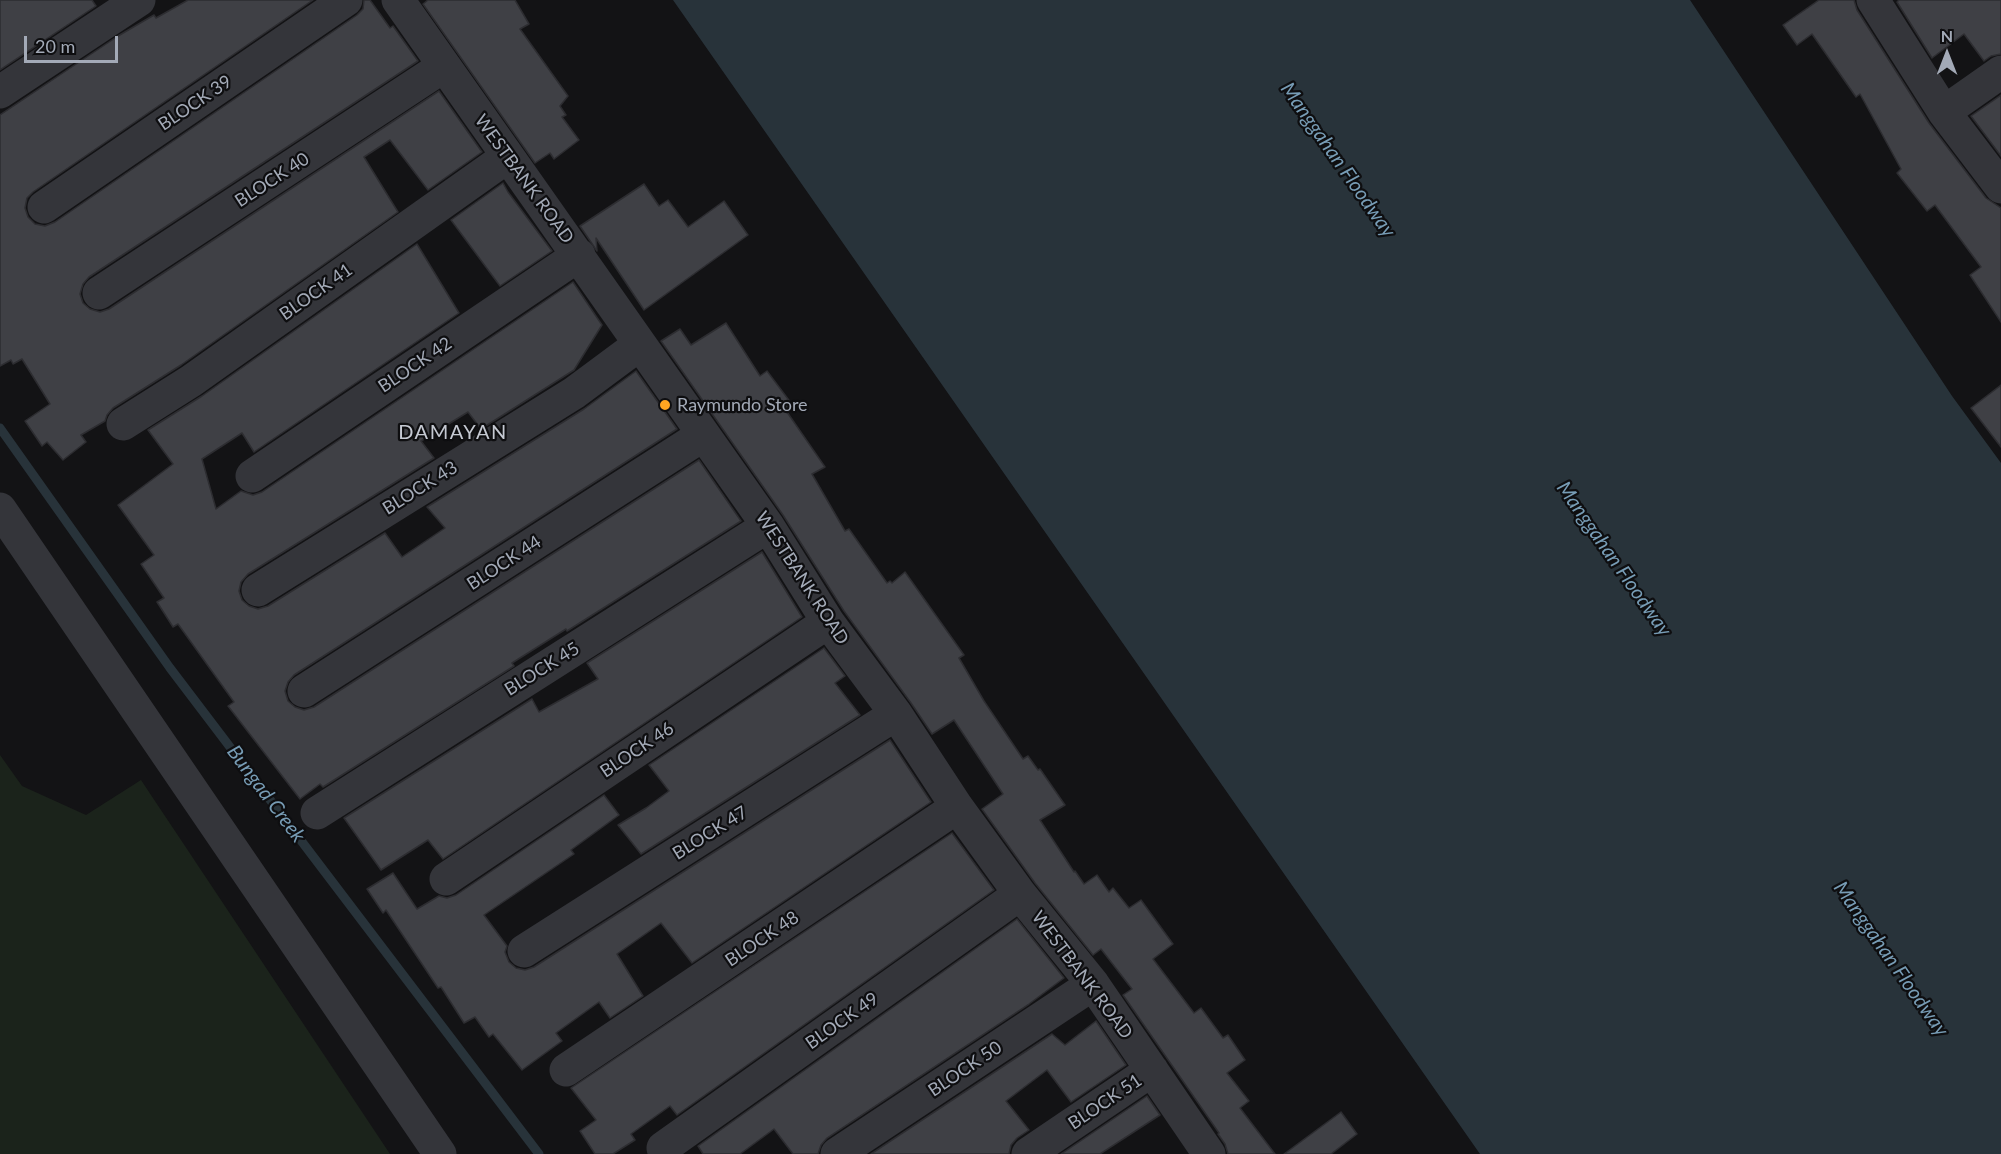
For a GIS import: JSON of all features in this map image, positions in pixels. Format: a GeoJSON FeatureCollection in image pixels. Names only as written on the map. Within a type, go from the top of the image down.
{"type":"FeatureCollection","features":[{"type":"Feature","properties":{"kind":"street"},"geometry":{"type":"LineString","coordinates":[[0,92],[139,0]]}},
{"type":"Feature","properties":{"kind":"street","name":"BLOCK 39"},"geometry":{"type":"LineString","coordinates":[[44,207],[346,0]]}},
{"type":"Feature","properties":{"kind":"street","name":"WESTBANK ROAD"},"geometry":{"type":"LineString","coordinates":[[398,0],[768,526],[828,622],[896,714],[957,807],[1020,894],[1093,984],[1209,1154]]}},
{"type":"Feature","properties":{"kind":"street"},"geometry":{"type":"LineString","coordinates":[[1878,2],[1944,112],[2001,187]]}},
{"type":"Feature","properties":{"kind":"street","name":"BLOCK 40"},"geometry":{"type":"LineString","coordinates":[[99,293],[444,66]]}},
{"type":"Feature","properties":{"kind":"street"},"geometry":{"type":"LineString","coordinates":[[1944,112],[2001,72]]}},
{"type":"Feature","properties":{"kind":"street","name":"BLOCK 41"},"geometry":{"type":"LineString","coordinates":[[123,424],[190,381],[507,157]]}},
{"type":"Feature","properties":{"kind":"street","name":"BLOCK 42"},"geometry":{"type":"LineString","coordinates":[[252,476],[579,255]]}},
{"type":"Feature","properties":{"kind":"street","name":"BLOCK 43"},"geometry":{"type":"LineString","coordinates":[[258,590],[574,393],[640,344]]}},
{"type":"Feature","properties":{"kind":"street","name":"BLOCK 44"},"geometry":{"type":"LineString","coordinates":[[304,691],[703,435]]}},
{"type":"Feature","properties":{"kind":"street"},"geometry":{"type":"LineString","coordinates":[[0,509],[440,1154]]}},
{"type":"Feature","properties":{"kind":"street","name":"BLOCK 45"},"geometry":{"type":"LineString","coordinates":[[317,813],[768,526]]}},
{"type":"Feature","properties":{"kind":"street","name":"BLOCK 46"},"geometry":{"type":"LineString","coordinates":[[446,879],[828,622]]}},
{"type":"Feature","properties":{"kind":"street","name":"BLOCK 47"},"geometry":{"type":"LineString","coordinates":[[524,951],[896,714]]}},
{"type":"Feature","properties":{"kind":"street","name":"BLOCK 48"},"geometry":{"type":"LineString","coordinates":[[566,1070],[957,807]]}},
{"type":"Feature","properties":{"kind":"street","name":"BLOCK 49"},"geometry":{"type":"LineString","coordinates":[[663,1148],[1020,894]]}},
{"type":"Feature","properties":{"kind":"street","name":"BLOCK 50"},"geometry":{"type":"LineString","coordinates":[[837,1154],[1093,984]]}},
{"type":"Feature","properties":{"kind":"street","name":"BLOCK 51"},"geometry":{"type":"LineString","coordinates":[[1028,1154],[1152,1070]]}},
{"type":"Feature","properties":{"kind":"shaded area"},"geometry":{"type":"Polygon","coordinates":[[[0,755],[22,786],[86,815],[141,780],[390,1154],[0,1154],[0,755]]]}},
{"type":"Feature","properties":{"kind":"water","name":"Manggahan Floodway"},"geometry":{"type":"Polygon","coordinates":[[[673,0],[1690,0],[1952,396],[2001,463],[2001,1154],[1480,1154],[673,0]]]}},
{"type":"Feature","properties":{"kind":"building"},"geometry":{"type":"Polygon","coordinates":[[[0,0],[92,0],[96,6],[0,70],[0,0]]]}},
{"type":"Feature","properties":{"kind":"building"},"geometry":{"type":"Polygon","coordinates":[[[188,0],[313,0],[33,192],[27,198],[25,208],[28,217],[35,224],[45,226],[55,222],[357,15],[363,9],[364,0],[370,0],[390,28],[393,26],[418,61],[89,277],[83,284],[80,294],[83,303],[90,309],[100,312],[109,309],[439,91],[482,152],[428,190],[390,140],[364,157],[398,212],[181,365],[113,408],[105,421],[81,435],[86,442],[63,460],[47,442],[42,446],[25,421],[50,404],[22,359],[13,364],[11,360],[0,366],[0,115],[118,36],[154,15],[156,18],[188,0]]]}},
{"type":"Feature","properties":{"kind":"building"},"geometry":{"type":"Polygon","coordinates":[[[428,0],[515,0],[529,24],[520,29],[568,96],[560,106],[566,115],[562,117],[579,140],[554,159],[550,153],[535,163],[423,4],[428,0]]]}},
{"type":"Feature","properties":{"kind":"building"},"geometry":{"type":"Polygon","coordinates":[[[1819,0],[1854,0],[1857,10],[1929,123],[1986,198],[2001,208],[2001,322],[1970,275],[1981,267],[1935,205],[1927,211],[1897,173],[1901,169],[1860,94],[1856,97],[1812,34],[1797,45],[1783,25],[1819,0]]]}},
{"type":"Feature","properties":{"kind":"building"},"geometry":{"type":"Polygon","coordinates":[[[1899,0],[2001,0],[2001,54],[1991,56],[1984,61],[1964,34],[1932,58],[1897,2],[1899,0]]]}},
{"type":"Feature","properties":{"kind":"building"},"geometry":{"type":"Polygon","coordinates":[[[2001,95],[2001,156],[1971,116],[2001,95]]]}},
{"type":"Feature","properties":{"kind":"building"},"geometry":{"type":"Polygon","coordinates":[[[503,183],[552,251],[500,286],[451,220],[503,183]]]}},
{"type":"Feature","properties":{"kind":"building"},"geometry":{"type":"Polygon","coordinates":[[[644,184],[659,206],[668,200],[688,227],[724,201],[748,235],[644,310],[596,238],[597,251],[580,226],[644,184]]]}},
{"type":"Feature","properties":{"kind":"building"},"geometry":{"type":"Polygon","coordinates":[[[417,244],[459,313],[254,452],[242,433],[202,459],[216,509],[241,491],[253,495],[262,492],[573,282],[602,325],[574,370],[481,429],[468,412],[421,441],[434,458],[248,574],[241,582],[239,591],[242,600],[249,606],[258,609],[268,606],[385,533],[402,557],[445,528],[427,507],[584,409],[636,371],[677,429],[294,675],[285,691],[288,701],[295,707],[304,710],[314,707],[699,460],[741,521],[512,663],[514,666],[323,787],[320,784],[300,799],[228,706],[234,702],[178,624],[173,627],[157,602],[164,598],[141,564],[154,555],[118,505],[173,464],[148,430],[202,396],[417,244]]]}},
{"type":"Feature","properties":{"kind":"building"},"geometry":{"type":"Polygon","coordinates":[[[726,323],[760,376],[767,371],[794,407],[787,412],[825,467],[812,474],[845,531],[849,529],[887,583],[890,581],[892,583],[905,572],[964,655],[959,658],[984,701],[1023,759],[1028,756],[1038,770],[1040,769],[1065,805],[1040,820],[1074,872],[1084,884],[1097,875],[1109,892],[1113,888],[1129,908],[1141,900],[1173,944],[1153,959],[1194,1013],[1201,1008],[1223,1038],[1228,1035],[1245,1060],[1227,1073],[1249,1101],[1240,1108],[1275,1154],[1228,1154],[1219,1133],[1123,995],[1132,989],[1101,949],[1093,955],[1035,883],[982,809],[1003,794],[954,720],[932,734],[844,611],[783,515],[661,341],[680,329],[691,345],[726,323]]]}},
{"type":"Feature","properties":{"kind":"building"},"geometry":{"type":"Polygon","coordinates":[[[2001,385],[2001,447],[1971,408],[2001,385]]]}},
{"type":"Feature","properties":{"kind":"building"},"geometry":{"type":"Polygon","coordinates":[[[762,552],[802,617],[443,859],[428,840],[381,870],[344,818],[532,699],[539,712],[598,679],[587,663],[762,552]]]}},
{"type":"Feature","properties":{"kind":"building"},"geometry":{"type":"Polygon","coordinates":[[[824,648],[845,676],[835,683],[860,715],[641,854],[618,825],[669,791],[649,765],[824,648]]]}},
{"type":"Feature","properties":{"kind":"building"},"geometry":{"type":"Polygon","coordinates":[[[890,740],[931,802],[692,963],[661,923],[617,954],[643,996],[610,1018],[599,1002],[556,1033],[562,1041],[522,1070],[493,1034],[489,1037],[475,1017],[464,1023],[386,910],[383,913],[367,889],[393,873],[417,909],[439,896],[447,898],[456,895],[604,795],[619,815],[571,850],[574,854],[484,915],[507,946],[505,952],[509,962],[516,968],[525,970],[534,967],[890,740]]]}},
{"type":"Feature","properties":{"kind":"building"},"geometry":{"type":"Polygon","coordinates":[[[952,833],[994,890],[677,1115],[670,1106],[631,1134],[635,1140],[613,1154],[595,1154],[580,1131],[596,1120],[571,1088],[952,833]]]}},
{"type":"Feature","properties":{"kind":"building"},"geometry":{"type":"Polygon","coordinates":[[[1017,919],[1064,978],[1029,1004],[827,1138],[818,1154],[793,1154],[774,1129],[740,1154],[703,1154],[698,1146],[1017,919]]]}},
{"type":"Feature","properties":{"kind":"building"},"geometry":{"type":"Polygon","coordinates":[[[1096,1021],[1126,1065],[1071,1102],[1047,1070],[1006,1101],[1029,1130],[1011,1145],[1009,1154],[871,1154],[1052,1034],[1065,1045],[1096,1021]]]}},
{"type":"Feature","properties":{"kind":"building"},"geometry":{"type":"Polygon","coordinates":[[[1147,1096],[1160,1115],[1100,1154],[1061,1154],[1147,1096]]]}},
{"type":"Feature","properties":{"kind":"building"},"geometry":{"type":"Polygon","coordinates":[[[1341,1112],[1357,1134],[1331,1154],[1284,1154],[1341,1112]]]}},
{"type":"Feature","properties":{"kind":"waterway","name":"Bungad Creek"},"geometry":{"type":"LineString","coordinates":[[0,428],[170,668],[539,1154]]}},
{"type":"Feature","properties":{"kind":"place","name":"Raymundo Store"},"geometry":{"type":"Point","coordinates":[665,405]}},
{"type":"Feature","properties":{"kind":"district","name":"DAMAYAN"},"geometry":{"type":"Point","coordinates":[453,433]}}]}
